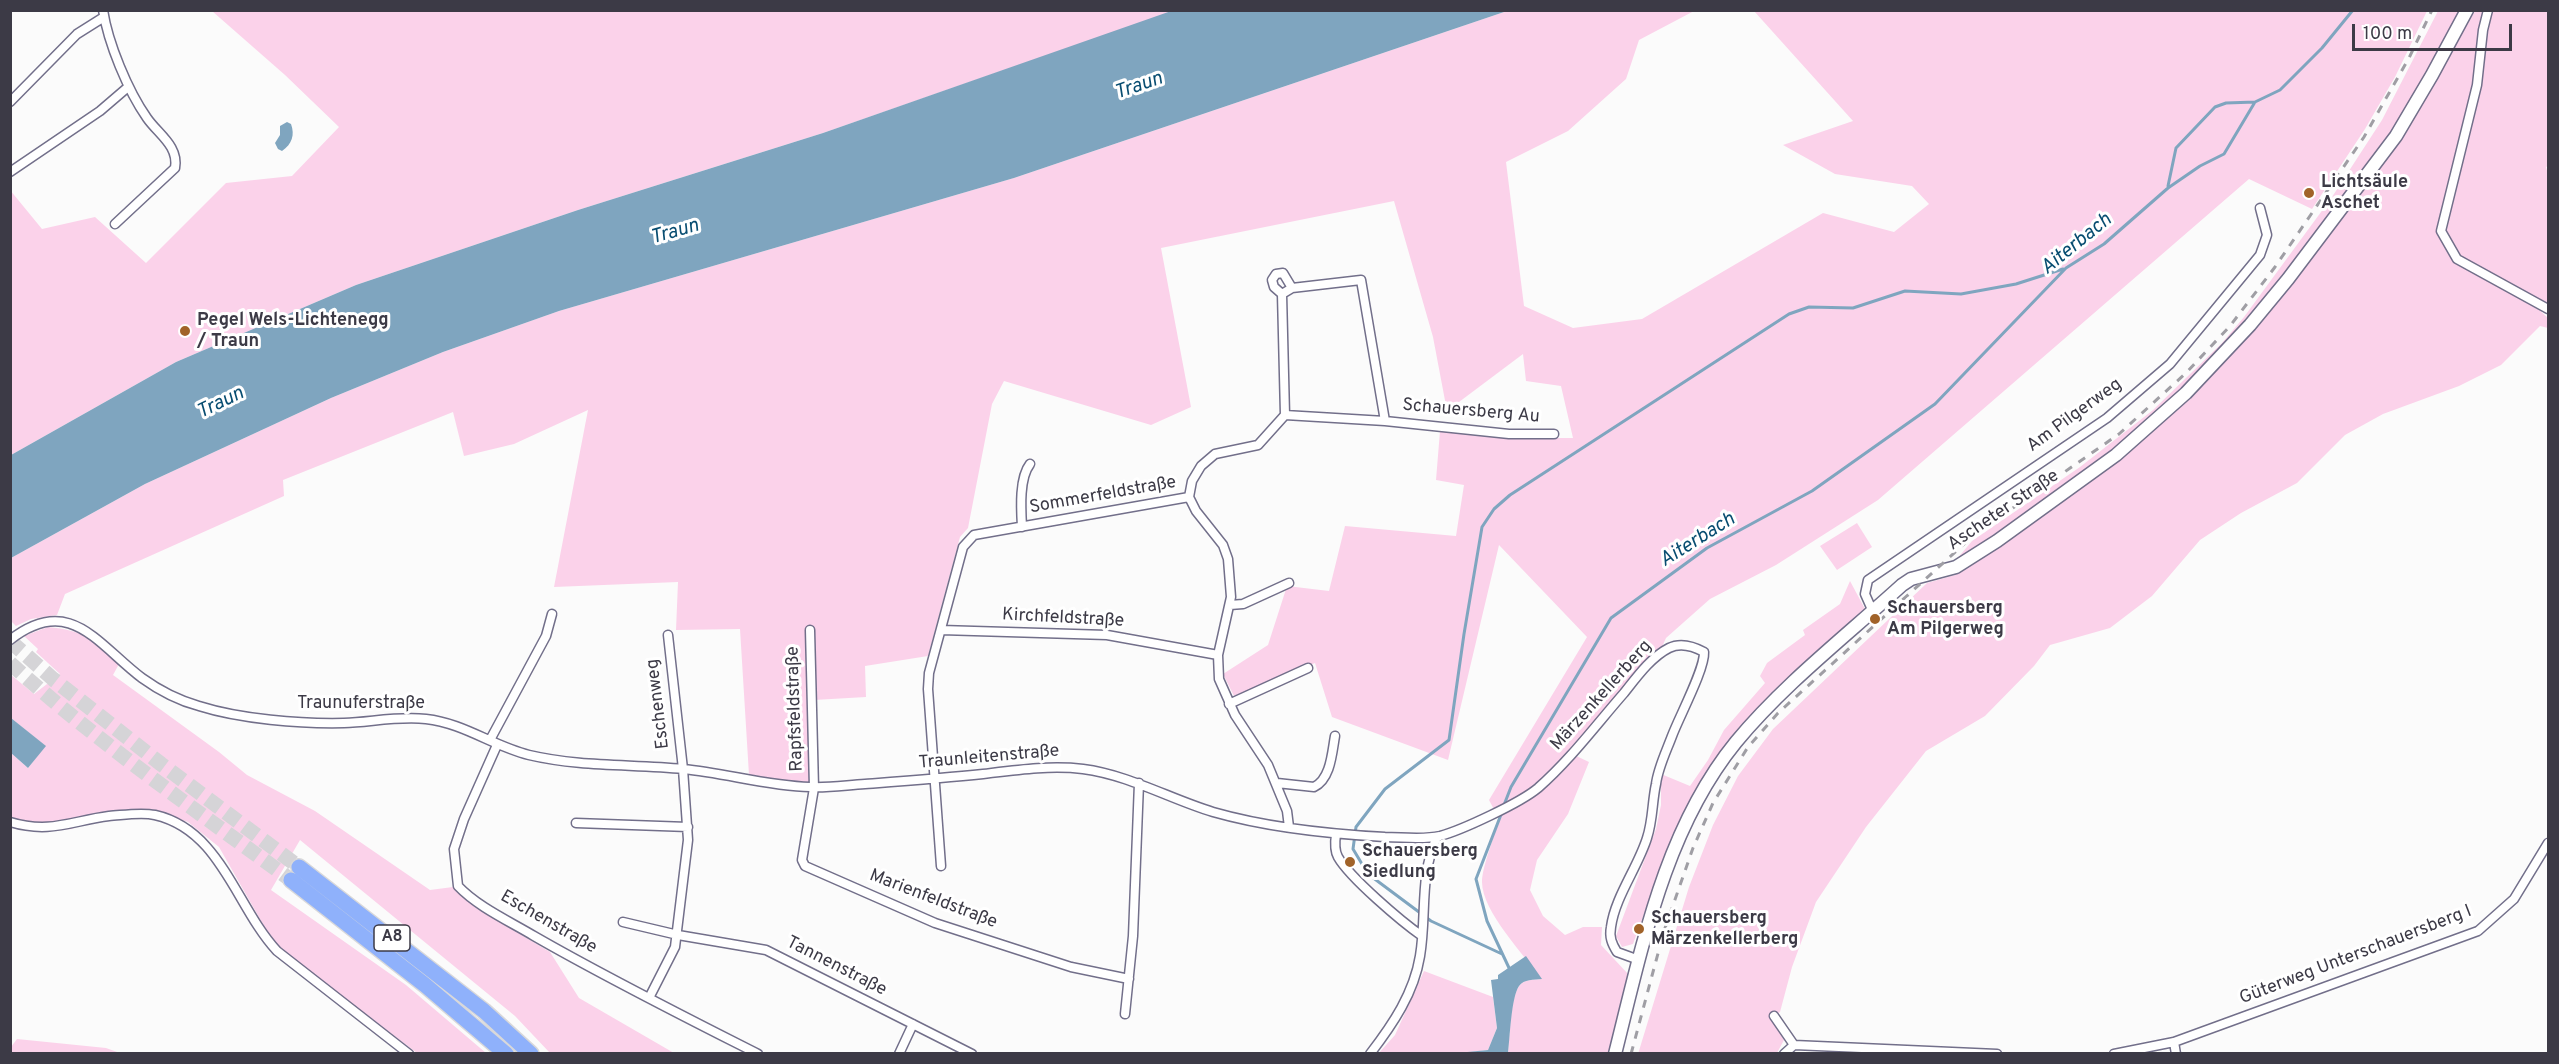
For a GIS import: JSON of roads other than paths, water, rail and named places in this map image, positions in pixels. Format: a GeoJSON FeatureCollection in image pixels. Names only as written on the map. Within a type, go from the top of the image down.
{"type":"FeatureCollection","features":[{"type":"Feature","properties":{"kind":"highway","name":"A8"},"geometry":{"type":"LineString","coordinates":[[506,1053],[295,873],[476,1004],[531,1053]]}},
{"type":"Feature","properties":{"kind":"main road","name":"Ascheter Straße"},"geometry":{"type":"LineString","coordinates":[[1615,1053],[1639,960],[1678,841],[1692,811],[1716,771],[1760,714],[1911,579],[1956,567],[1997,541],[2116,455],[2186,393],[2250,326],[2396,136],[2467,10]]}},
{"type":"Feature","properties":{"kind":"street"},"geometry":{"type":"LineString","coordinates":[[2488,10],[2483,30],[2477,85],[2441,231],[2457,259],[2548,309]]}},
{"type":"Feature","properties":{"kind":"street"},"geometry":{"type":"LineString","coordinates":[[10,102],[77,34],[103,14],[128,87],[147,118],[175,152],[177,159],[175,168],[115,224]]}},
{"type":"Feature","properties":{"kind":"street"},"geometry":{"type":"LineString","coordinates":[[10,172],[77,128],[128,87]]}},
{"type":"Feature","properties":{"kind":"street","name":"Am Pilgerweg"},"geometry":{"type":"LineString","coordinates":[[1872,612],[1865,594],[1868,580],[2107,418],[2170,364],[2260,255],[2267,235],[2260,208]]}},
{"type":"Feature","properties":{"kind":"street"},"geometry":{"type":"LineString","coordinates":[[1289,827],[1287,811],[1277,783],[1260,750],[1229,704],[1219,679],[1218,655],[1230,605],[1231,587],[1226,552],[1189,497],[1192,481],[1201,466],[1215,454],[1258,445],[1285,416],[1282,294],[1274,286],[1272,280],[1276,274],[1283,273],[1292,288]]}},
{"type":"Feature","properties":{"kind":"street","name":"Schauersberg Au"},"geometry":{"type":"LineString","coordinates":[[1282,294],[1292,288],[1361,280],[1385,421]]}},
{"type":"Feature","properties":{"kind":"street","name":"Schauersberg Au"},"geometry":{"type":"LineString","coordinates":[[1285,416],[1385,421],[1509,434],[1554,434]]}},
{"type":"Feature","properties":{"kind":"street","name":"Sommerfeldstraße"},"geometry":{"type":"LineString","coordinates":[[1022,527],[1025,470],[1030,464]]}},
{"type":"Feature","properties":{"kind":"street","name":"Sommerfeldstraße"},"geometry":{"type":"LineString","coordinates":[[941,866],[928,689],[929,673],[963,547],[974,536],[1189,497]]}},
{"type":"Feature","properties":{"kind":"street"},"geometry":{"type":"LineString","coordinates":[[1230,605],[1243,604],[1289,583]]}},
{"type":"Feature","properties":{"kind":"street"},"geometry":{"type":"LineString","coordinates":[[494,742],[546,636],[552,614]]}},
{"type":"Feature","properties":{"kind":"street","name":"Traunuferstraße"},"geometry":{"type":"LineString","coordinates":[[10,640],[34,624],[63,622],[82,628],[101,640],[124,663],[166,694],[204,708],[278,720],[343,723],[424,718],[459,726],[494,742]]}},
{"type":"Feature","properties":{"kind":"street","name":"Rapfsfeldstraße"},"geometry":{"type":"LineString","coordinates":[[810,630],[814,788]]}},
{"type":"Feature","properties":{"kind":"street","name":"Kirchfeldstraße"},"geometry":{"type":"LineString","coordinates":[[941,630],[1107,634],[1218,655]]}},
{"type":"Feature","properties":{"kind":"street","name":"Eschenweg"},"geometry":{"type":"LineString","coordinates":[[668,635],[683,769]]}},
{"type":"Feature","properties":{"kind":"street","name":"Märzenkellerberg"},"geometry":{"type":"LineString","coordinates":[[1517,802],[1557,771],[1645,667],[1668,648],[1692,646],[1704,652],[1705,662],[1683,708],[1660,768],[1655,785],[1653,814],[1647,839],[1614,913],[1611,927],[1611,940],[1617,952],[1639,960]]}},
{"type":"Feature","properties":{"kind":"street"},"geometry":{"type":"LineString","coordinates":[[1229,704],[1308,668]]}},
{"type":"Feature","properties":{"kind":"street"},"geometry":{"type":"LineString","coordinates":[[1277,783],[1314,787],[1318,785],[1328,771],[1335,736]]}},
{"type":"Feature","properties":{"kind":"street","name":"Traunleitenstraße"},"geometry":{"type":"LineString","coordinates":[[494,742],[528,754],[573,763],[683,769],[765,784],[814,788],[1060,767],[1106,773],[1139,783],[1210,811],[1252,821],[1363,836],[1437,837],[1517,802]]}},
{"type":"Feature","properties":{"kind":"street","name":"Eschenstraße"},"geometry":{"type":"LineString","coordinates":[[494,742],[454,849],[458,886],[480,904],[649,998],[758,1053]]}},
{"type":"Feature","properties":{"kind":"street"},"geometry":{"type":"LineString","coordinates":[[649,998],[675,947],[678,935],[688,827],[683,769]]}},
{"type":"Feature","properties":{"kind":"street"},"geometry":{"type":"LineString","coordinates":[[1125,1014],[1133,936],[1139,783]]}},
{"type":"Feature","properties":{"kind":"street","name":"Marienfeldstraße"},"geometry":{"type":"LineString","coordinates":[[814,788],[802,860],[805,866],[935,923],[1071,967],[1129,979]]}},
{"type":"Feature","properties":{"kind":"street"},"geometry":{"type":"LineString","coordinates":[[10,822],[41,829],[131,814],[154,815],[176,822],[195,834],[212,852],[261,934],[277,951],[408,1053]]}},
{"type":"Feature","properties":{"kind":"street"},"geometry":{"type":"LineString","coordinates":[[576,823],[688,827]]}},
{"type":"Feature","properties":{"kind":"street"},"geometry":{"type":"LineString","coordinates":[[1340,834],[1336,849],[1339,858],[1364,886],[1422,936]]}},
{"type":"Feature","properties":{"kind":"street"},"geometry":{"type":"LineString","coordinates":[[1370,1053],[1401,1011],[1414,979],[1420,957],[1428,857],[1437,837]]}},
{"type":"Feature","properties":{"kind":"street","name":"Güterweg Unterschauersberg I"},"geometry":{"type":"LineString","coordinates":[[2114,1053],[2174,1042],[2478,931],[2514,899],[2548,843]]}},
{"type":"Feature","properties":{"kind":"street","name":"Tannenstraße"},"geometry":{"type":"LineString","coordinates":[[623,922],[678,935],[766,950],[972,1053]]}},
{"type":"Feature","properties":{"kind":"street"},"geometry":{"type":"LineString","coordinates":[[1773,1016],[1797,1045]]}},
{"type":"Feature","properties":{"kind":"street"},"geometry":{"type":"LineString","coordinates":[[899,1053],[913,1024]]}},
{"type":"Feature","properties":{"kind":"street"},"geometry":{"type":"LineString","coordinates":[[2174,1042],[2176,1053]]}},
{"type":"Feature","properties":{"kind":"street"},"geometry":{"type":"LineString","coordinates":[[1784,1053],[1797,1045],[1997,1053]]}},
{"type":"Feature","properties":{"kind":"water","name":"Traun"},"geometry":{"type":"Polygon","coordinates":[[[1174,10],[1507,11],[1014,178],[559,311],[443,352],[331,398],[145,484],[11,558],[11,455],[176,362],[356,285],[578,210],[823,133],[1174,10]]]}},
{"type":"Feature","properties":{"kind":"water"},"geometry":{"type":"Polygon","coordinates":[[[287,122],[291,124],[293,136],[282,151],[275,143],[280,135],[280,126],[287,122]]]}},
{"type":"Feature","properties":{"kind":"water"},"geometry":{"type":"Polygon","coordinates":[[[11,718],[46,746],[28,768],[11,753],[11,718]]]}},
{"type":"Feature","properties":{"kind":"water"},"geometry":{"type":"Polygon","coordinates":[[[1526,956],[1542,979],[1524,982],[1516,992],[1508,1053],[1457,1053],[1488,1050],[1497,1028],[1491,980],[1498,979],[1498,975],[1526,956]]]}},
{"type":"Feature","properties":{"kind":"waterway","name":"Aiterbach"},"geometry":{"type":"LineString","coordinates":[[1504,805],[1511,787],[1611,618],[1707,548],[1812,491],[1935,404],[2066,268],[2104,244],[2168,188],[2200,166],[2224,154],[2255,102],[2280,90],[2322,48],[2353,10]]}},
{"type":"Feature","properties":{"kind":"waterway","name":"Aiterbach"},"geometry":{"type":"LineString","coordinates":[[2168,186],[2176,148],[2215,107],[2226,103],[2255,102]]}},
{"type":"Feature","properties":{"kind":"waterway"},"geometry":{"type":"LineString","coordinates":[[1502,954],[1431,921],[1368,874],[1353,849],[1356,827],[1385,789],[1449,740],[1482,527],[1494,509],[1510,495],[1789,314],[1809,307],[1853,308],[1905,291],[1961,294],[2016,284],[2063,269]]}},
{"type":"Feature","properties":{"kind":"waterway","name":"Aiterbach"},"geometry":{"type":"LineString","coordinates":[[1502,812],[1476,879],[1487,921],[1510,970]]}},
{"type":"Feature","properties":{"kind":"tunnel"},"geometry":{"type":"LineString","coordinates":[[10,641],[53,679],[161,764],[299,867]]}},
{"type":"Feature","properties":{"kind":"tunnel"},"geometry":{"type":"LineString","coordinates":[[10,663],[112,748],[291,880]]}},
{"type":"Feature","properties":{"kind":"railway"},"geometry":{"type":"LineString","coordinates":[[1631,1054],[1664,931],[1693,848],[1713,803],[1748,747],[1778,713],[1974,535],[2119,434],[2186,373],[2230,326],[2275,267],[2364,137],[2409,58],[2432,10]]}},
{"type":"Feature","properties":{"kind":"place","name":"Lichtsäule Aschet"},"geometry":{"type":"Point","coordinates":[2309,193]}},
{"type":"Feature","properties":{"kind":"place","name":"Pegel Wels-Lichtenegg / Traun"},"geometry":{"type":"Point","coordinates":[185,331]}},
{"type":"Feature","properties":{"kind":"place","name":"Schauersberg Am Pilgerweg"},"geometry":{"type":"Point","coordinates":[1875,619]}},
{"type":"Feature","properties":{"kind":"place","name":"Schauersberg Siedlung"},"geometry":{"type":"Point","coordinates":[1350,862]}},
{"type":"Feature","properties":{"kind":"place","name":"Schauersberg Märzenkellerberg"},"geometry":{"type":"Point","coordinates":[1639,929]}}]}
